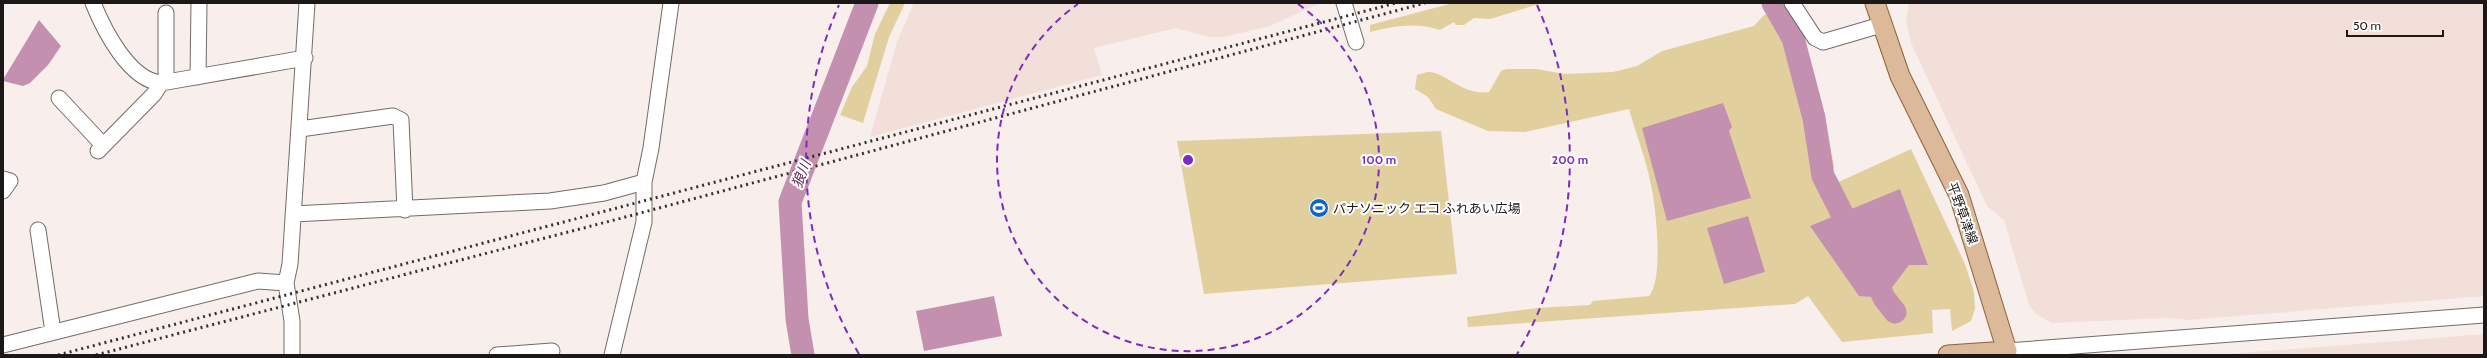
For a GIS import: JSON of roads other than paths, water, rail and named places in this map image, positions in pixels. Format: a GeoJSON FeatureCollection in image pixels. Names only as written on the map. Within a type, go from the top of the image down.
{"type":"FeatureCollection","features":[{"type":"Feature","properties":{"kind":"main road","name":"平野草津線"},"geometry":{"type":"LineString","coordinates":[[1875,3],[1900,76],[1959,195],[2007,353]]}},
{"type":"Feature","properties":{"kind":"main road"},"geometry":{"type":"LineString","coordinates":[[1948,355],[2007,353]]}},
{"type":"Feature","properties":{"kind":"street"},"geometry":{"type":"LineString","coordinates":[[94,3],[104,29],[135,70],[153,82],[164,83],[305,58]]}},
{"type":"Feature","properties":{"kind":"street"},"geometry":{"type":"LineString","coordinates":[[198,77],[199,3]]}},
{"type":"Feature","properties":{"kind":"street"},"geometry":{"type":"LineString","coordinates":[[292,355],[292,321],[286,283],[300,129],[307,3]]}},
{"type":"Feature","properties":{"kind":"street"},"geometry":{"type":"LineString","coordinates":[[612,355],[641,235],[644,182],[651,148],[671,3]]}},
{"type":"Feature","properties":{"kind":"street"},"geometry":{"type":"LineString","coordinates":[[1344,3],[1356,42]]}},
{"type":"Feature","properties":{"kind":"street"},"geometry":{"type":"LineString","coordinates":[[1792,3],[1815,38],[1823,42],[1882,24]]}},
{"type":"Feature","properties":{"kind":"street"},"geometry":{"type":"LineString","coordinates":[[59,98],[101,148],[164,83],[166,12]]}},
{"type":"Feature","properties":{"kind":"street"},"geometry":{"type":"LineString","coordinates":[[300,129],[393,116],[401,120],[404,210]]}},
{"type":"Feature","properties":{"kind":"street"},"geometry":{"type":"LineString","coordinates":[[3,179],[10,181],[3,191]]}},
{"type":"Feature","properties":{"kind":"street"},"geometry":{"type":"LineString","coordinates":[[293,214],[404,210],[550,201],[604,193],[644,182]]}},
{"type":"Feature","properties":{"kind":"street"},"geometry":{"type":"LineString","coordinates":[[38,230],[53,332]]}},
{"type":"Feature","properties":{"kind":"street"},"geometry":{"type":"LineString","coordinates":[[3,345],[258,281],[286,283]]}},
{"type":"Feature","properties":{"kind":"street"},"geometry":{"type":"LineString","coordinates":[[2007,353],[2484,315]]}},
{"type":"Feature","properties":{"kind":"street"},"geometry":{"type":"LineString","coordinates":[[506,355],[552,351]]}},
{"type":"Feature","properties":{"kind":"waterway","name":"狼川"},"geometry":{"type":"LineString","coordinates":[[803,355],[797,319],[790,202],[867,3]]}},
{"type":"Feature","properties":{"kind":"waterway"},"geometry":{"type":"LineString","coordinates":[[1773,3],[1793,38],[1814,118],[1823,176],[1856,241]]}},
{"type":"Feature","properties":{"kind":"waterway"},"geometry":{"type":"LineString","coordinates":[[1872,270],[1884,298],[1895,312]]}},
{"type":"Feature","properties":{"kind":"railway"},"geometry":{"type":"LineString","coordinates":[[58,355],[1396,3]]}},
{"type":"Feature","properties":{"kind":"railway"},"geometry":{"type":"LineString","coordinates":[[96,355],[618,219],[1425,3]]}},
{"type":"Feature","properties":{"kind":"place","name":"パナソニック エコ ふれあい広場"},"geometry":{"type":"Point","coordinates":[1319,208]}}]}
